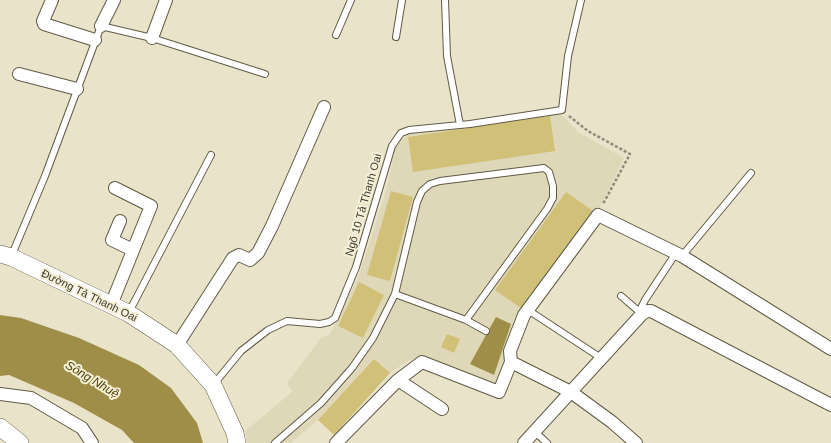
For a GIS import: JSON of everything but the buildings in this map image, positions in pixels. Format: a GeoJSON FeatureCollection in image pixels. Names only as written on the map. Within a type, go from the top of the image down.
{"type":"FeatureCollection","features":[{"type":"Feature","properties":{"kind":"street"},"geometry":{"type":"LineString","coordinates":[[52,0],[43,21],[44,24],[95,40]]}},
{"type":"Feature","properties":{"kind":"street"},"geometry":{"type":"LineString","coordinates":[[101,26],[114,0]]}},
{"type":"Feature","properties":{"kind":"street"},"geometry":{"type":"LineString","coordinates":[[152,38],[166,0]]}},
{"type":"Feature","properties":{"kind":"street"},"geometry":{"type":"LineString","coordinates":[[20,74],[77,89]]}},
{"type":"Feature","properties":{"kind":"street"},"geometry":{"type":"LineString","coordinates":[[177,345],[233,258],[239,255],[250,260],[258,253],[272,226],[324,107]]}},
{"type":"Feature","properties":{"kind":"street"},"geometry":{"type":"LineString","coordinates":[[111,305],[151,206],[115,188]]}},
{"type":"Feature","properties":{"kind":"street"},"geometry":{"type":"LineString","coordinates":[[338,442],[398,380],[422,362],[499,392],[511,362],[510,350],[524,315],[598,215],[679,254],[831,349]]}},
{"type":"Feature","properties":{"kind":"street"},"geometry":{"type":"LineString","coordinates":[[120,221],[112,240],[134,250]]}},
{"type":"Feature","properties":{"kind":"street","name":"Đường Tả Thanh Oai"},"geometry":{"type":"LineString","coordinates":[[6,256],[128,313],[177,345],[213,385],[235,433],[236,443]]}},
{"type":"Feature","properties":{"kind":"street"},"geometry":{"type":"LineString","coordinates":[[524,443],[642,314],[651,311],[831,405]]}},
{"type":"Feature","properties":{"kind":"street"},"geometry":{"type":"LineString","coordinates":[[511,362],[571,392],[612,422],[636,443]]}},
{"type":"Feature","properties":{"kind":"street"},"geometry":{"type":"LineString","coordinates":[[398,380],[442,409]]}},
{"type":"Feature","properties":{"kind":"street"},"geometry":{"type":"LineString","coordinates":[[0,394],[31,398],[82,428],[92,443]]}},
{"type":"Feature","properties":{"kind":"street"},"geometry":{"type":"LineString","coordinates":[[0,427],[19,443]]}},
{"type":"Feature","properties":{"kind":"lane"},"geometry":{"type":"LineString","coordinates":[[336,35],[351,0]]}},
{"type":"Feature","properties":{"kind":"lane"},"geometry":{"type":"LineString","coordinates":[[396,37],[402,0]]}},
{"type":"Feature","properties":{"kind":"lane"},"geometry":{"type":"LineString","coordinates":[[445,0],[447,56],[460,125]]}},
{"type":"Feature","properties":{"kind":"lane"},"geometry":{"type":"LineString","coordinates":[[562,110],[568,56],[581,0]]}},
{"type":"Feature","properties":{"kind":"lane"},"geometry":{"type":"LineString","coordinates":[[6,256],[46,176],[101,26],[152,38],[265,74]]}},
{"type":"Feature","properties":{"kind":"lane","name":"Ngõ 10 Tả Thanh Oai"},"geometry":{"type":"LineString","coordinates":[[213,385],[241,351],[268,330],[287,321],[320,324],[329,322],[334,318],[356,267],[395,139],[401,133],[409,130],[460,125],[562,110]]}},
{"type":"Feature","properties":{"kind":"lane"},"geometry":{"type":"LineString","coordinates":[[128,313],[210,155]]}},
{"type":"Feature","properties":{"kind":"lane"},"geometry":{"type":"LineString","coordinates":[[275,443],[321,403],[352,368],[373,338],[395,294],[417,202],[422,191],[430,184],[544,168],[549,172],[553,186],[553,198],[548,209],[466,320]]}},
{"type":"Feature","properties":{"kind":"lane"},"geometry":{"type":"LineString","coordinates":[[642,314],[641,308],[644,300],[679,254],[751,173]]}},
{"type":"Feature","properties":{"kind":"lane"},"geometry":{"type":"LineString","coordinates":[[395,294],[466,320],[486,331]]}},
{"type":"Feature","properties":{"kind":"lane"},"geometry":{"type":"LineString","coordinates":[[621,296],[642,314]]}},
{"type":"Feature","properties":{"kind":"lane"},"geometry":{"type":"LineString","coordinates":[[528,310],[601,358]]}},
{"type":"Feature","properties":{"kind":"lane"},"geometry":{"type":"LineString","coordinates":[[534,432],[547,443]]}},
{"type":"Feature","properties":{"kind":"path"},"geometry":{"type":"LineString","coordinates":[[562,110],[588,131],[630,154],[598,215]]}},
{"type":"Feature","properties":{"kind":"shaded area"},"geometry":{"type":"Polygon","coordinates":[[[559,112],[578,132],[624,158],[597,213],[516,326],[496,386],[424,355],[408,361],[390,373],[334,435],[318,420],[291,443],[247,443],[245,431],[292,392],[287,383],[321,338],[330,334],[359,275],[387,187],[396,146],[406,135],[559,112]]]}},
{"type":"Feature","properties":{"kind":"water","name":"Sông Nhuệ"},"geometry":{"type":"Polygon","coordinates":[[[0,315],[21,318],[79,338],[139,365],[171,388],[197,423],[203,443],[134,443],[122,430],[74,403],[9,375],[0,376],[0,315]]]}},
{"type":"Feature","properties":{"kind":"water"},"geometry":{"type":"Polygon","coordinates":[[[496,317],[511,324],[494,375],[470,364],[496,317]]]}}]}
